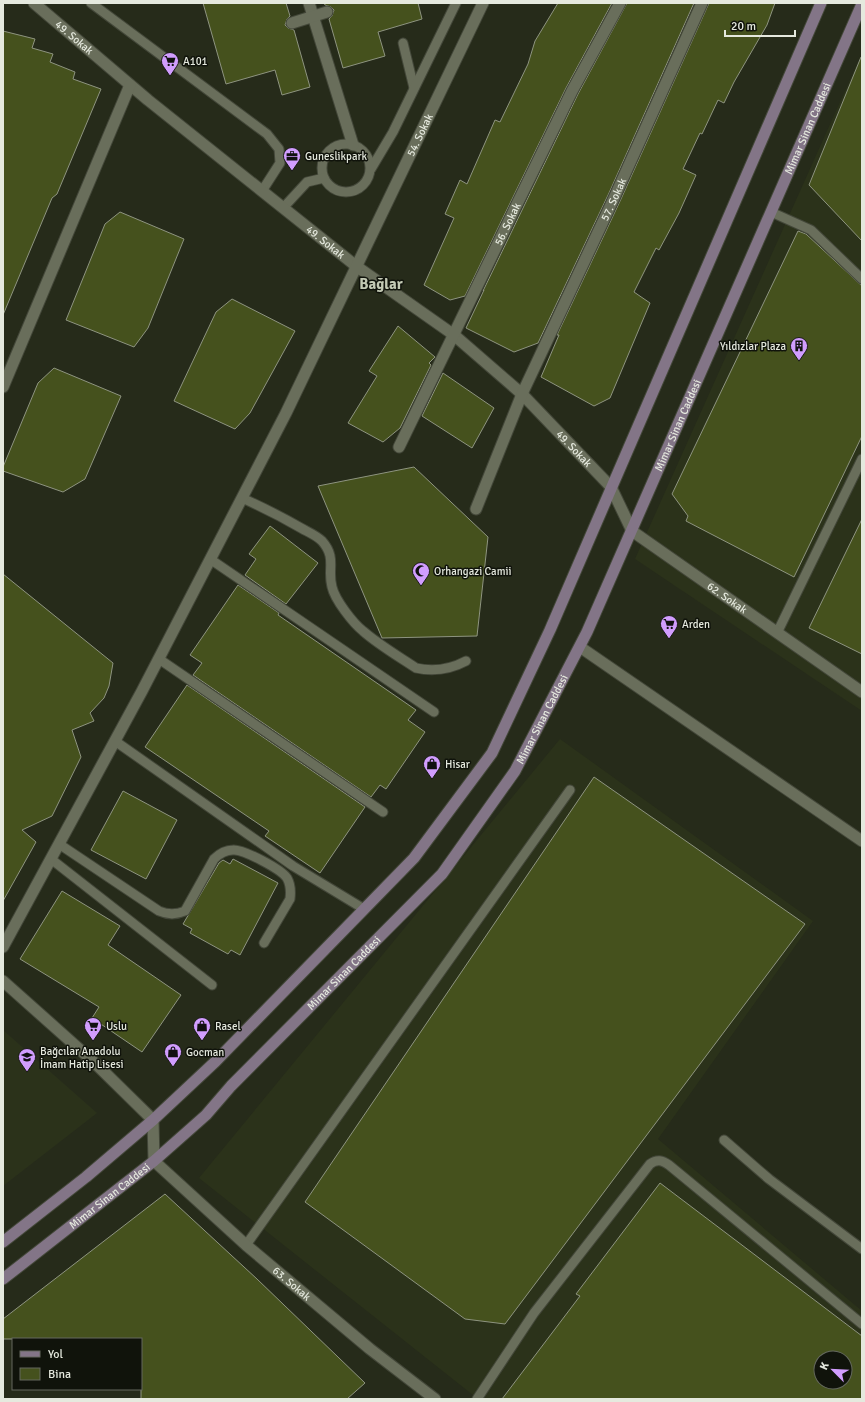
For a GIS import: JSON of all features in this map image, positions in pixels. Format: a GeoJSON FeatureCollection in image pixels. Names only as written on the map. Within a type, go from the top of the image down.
{"type":"FeatureCollection","features":[{"type":"Feature","properties":{"kind":"main road"},"geometry":{"type":"LineString","coordinates":[[3,1242],[86,1178],[153,1120],[216,1061],[414,858],[492,754],[550,630],[821,3]]}},
{"type":"Feature","properties":{"kind":"main road","name":"Mimar Sinan Caddesi"},"geometry":{"type":"LineString","coordinates":[[3,1279],[154,1161],[206,1115],[231,1086],[442,874],[515,771],[587,632],[862,4]]}},
{"type":"Feature","properties":{"kind":"street","name":"49. Sokak"},"geometry":{"type":"LineString","coordinates":[[34,3],[130,85],[356,266],[454,335],[522,394],[611,487]]}},
{"type":"Feature","properties":{"kind":"street"},"geometry":{"type":"LineString","coordinates":[[309,3],[354,145]]}},
{"type":"Feature","properties":{"kind":"street","name":"54. Sokak"},"geometry":{"type":"LineString","coordinates":[[3,947],[159,659],[286,413],[483,3]]}},
{"type":"Feature","properties":{"kind":"street","name":"56. Sokak"},"geometry":{"type":"LineString","coordinates":[[399,447],[572,91],[620,3]]}},
{"type":"Feature","properties":{"kind":"street","name":"57. Sokak"},"geometry":{"type":"LineString","coordinates":[[476,510],[522,394],[615,196],[702,3]]}},
{"type":"Feature","properties":{"kind":"street"},"geometry":{"type":"LineString","coordinates":[[292,23],[327,12]]}},
{"type":"Feature","properties":{"kind":"street"},"geometry":{"type":"LineString","coordinates":[[4,384],[130,85]]}},
{"type":"Feature","properties":{"kind":"street","name":"62. Sokak"},"geometry":{"type":"LineString","coordinates":[[611,487],[632,531],[862,692]]}},
{"type":"Feature","properties":{"kind":"street"},"geometry":{"type":"LineString","coordinates":[[580,647],[862,841]]}},
{"type":"Feature","properties":{"kind":"street"},"geometry":{"type":"LineString","coordinates":[[3,981],[96,1064],[153,1120],[154,1161]]}},
{"type":"Feature","properties":{"kind":"street","name":"63. Sokak"},"geometry":{"type":"LineString","coordinates":[[154,1161],[246,1245],[370,1349],[435,1399]]}},
{"type":"Feature","properties":{"kind":"lane"},"geometry":{"type":"LineString","coordinates":[[91,3],[267,134],[279,149],[280,163],[262,191]]}},
{"type":"Feature","properties":{"kind":"lane"},"geometry":{"type":"LineString","coordinates":[[370,169],[393,132],[456,3]]}},
{"type":"Feature","properties":{"kind":"lane"},"geometry":{"type":"LineString","coordinates":[[403,43],[414,88]]}},
{"type":"Feature","properties":{"kind":"lane"},"geometry":{"type":"LineString","coordinates":[[345,144],[354,145],[366,154],[370,169],[369,177],[364,184],[351,192],[343,192],[335,189],[324,178],[322,170],[326,155],[331,149],[338,145],[345,144]]}},
{"type":"Feature","properties":{"kind":"lane"},"geometry":{"type":"LineString","coordinates":[[283,208],[307,182],[324,178]]}},
{"type":"Feature","properties":{"kind":"lane"},"geometry":{"type":"LineString","coordinates":[[771,212],[811,230],[862,279]]}},
{"type":"Feature","properties":{"kind":"lane"},"geometry":{"type":"LineString","coordinates":[[777,633],[862,459]]}},
{"type":"Feature","properties":{"kind":"lane"},"geometry":{"type":"LineString","coordinates":[[242,498],[294,524],[320,540],[329,553],[332,562],[330,574],[335,596],[362,631],[416,668],[437,670],[457,666],[466,661]]}},
{"type":"Feature","properties":{"kind":"lane"},"geometry":{"type":"LineString","coordinates":[[210,559],[434,712]]}},
{"type":"Feature","properties":{"kind":"lane"},"geometry":{"type":"LineString","coordinates":[[159,659],[383,812]]}},
{"type":"Feature","properties":{"kind":"lane"},"geometry":{"type":"LineString","coordinates":[[115,741],[293,866],[364,909]]}},
{"type":"Feature","properties":{"kind":"lane"},"geometry":{"type":"LineString","coordinates":[[246,1245],[570,790]]}},
{"type":"Feature","properties":{"kind":"lane"},"geometry":{"type":"LineString","coordinates":[[59,844],[166,914],[185,911],[214,859],[219,854],[225,851],[240,850],[281,871],[290,884],[290,899],[264,944]]}},
{"type":"Feature","properties":{"kind":"lane"},"geometry":{"type":"LineString","coordinates":[[51,859],[212,985]]}},
{"type":"Feature","properties":{"kind":"lane"},"geometry":{"type":"LineString","coordinates":[[724,1140],[769,1179],[862,1249]]}},
{"type":"Feature","properties":{"kind":"lane"},"geometry":{"type":"LineString","coordinates":[[477,1399],[534,1314],[645,1170],[654,1161],[659,1160],[669,1165],[862,1324]]}},
{"type":"Feature","properties":{"kind":"shaded area"},"geometry":{"type":"Polygon","coordinates":[[[862,53],[862,711],[635,559],[862,53]]]}},
{"type":"Feature","properties":{"kind":"shaded area"},"geometry":{"type":"Polygon","coordinates":[[[560,739],[813,921],[658,1139],[862,1311],[862,1399],[478,1399],[199,1178],[560,739]]]}},
{"type":"Feature","properties":{"kind":"shaded area","name":"Bağcılar Anadolu İmam Hatip Lisesi"},"geometry":{"type":"Polygon","coordinates":[[[3,1030],[97,1113],[3,1186],[3,1030]]]}},
{"type":"Feature","properties":{"kind":"building"},"geometry":{"type":"Polygon","coordinates":[[[203,3],[286,3],[290,16],[285,25],[294,30],[310,87],[282,95],[275,70],[226,84],[203,3]]]}},
{"type":"Feature","properties":{"kind":"building"},"geometry":{"type":"Polygon","coordinates":[[[324,3],[418,3],[422,19],[378,32],[385,56],[343,68],[329,19],[334,10],[324,3]]]}},
{"type":"Feature","properties":{"kind":"building"},"geometry":{"type":"Polygon","coordinates":[[[558,3],[612,3],[566,88],[465,296],[450,300],[424,285],[454,218],[445,214],[460,180],[467,184],[495,120],[500,122],[528,64],[535,41],[558,3]]]}},
{"type":"Feature","properties":{"kind":"building"},"geometry":{"type":"Polygon","coordinates":[[[627,3],[694,3],[609,193],[538,343],[514,352],[466,328],[578,94],[627,3]]]}},
{"type":"Feature","properties":{"kind":"building"},"geometry":{"type":"Polygon","coordinates":[[[709,3],[775,3],[767,25],[734,82],[724,103],[718,100],[683,169],[696,175],[679,213],[659,250],[656,248],[634,292],[650,303],[610,398],[594,406],[541,377],[559,335],[557,335],[621,199],[709,3]]]}},
{"type":"Feature","properties":{"kind":"building"},"geometry":{"type":"Polygon","coordinates":[[[3,31],[35,39],[32,48],[53,54],[50,62],[75,72],[73,79],[101,89],[57,194],[52,198],[3,315],[3,31]]]}},
{"type":"Feature","properties":{"kind":"building"},"geometry":{"type":"Polygon","coordinates":[[[862,57],[862,241],[809,185],[862,57]]]}},
{"type":"Feature","properties":{"kind":"building"},"geometry":{"type":"Polygon","coordinates":[[[120,212],[184,239],[148,328],[134,347],[66,320],[105,224],[120,212]]]}},
{"type":"Feature","properties":{"kind":"building","name":"Yıldızlar Plaza"},"geometry":{"type":"Polygon","coordinates":[[[798,231],[806,234],[862,286],[862,436],[794,577],[686,521],[688,516],[672,494],[798,231]]]}},
{"type":"Feature","properties":{"kind":"building"},"geometry":{"type":"Polygon","coordinates":[[[232,299],[295,331],[250,413],[235,429],[174,401],[216,312],[232,299]]]}},
{"type":"Feature","properties":{"kind":"building"},"geometry":{"type":"Polygon","coordinates":[[[398,326],[435,357],[429,363],[431,365],[400,428],[383,442],[348,423],[377,376],[369,371],[398,326]]]}},
{"type":"Feature","properties":{"kind":"building"},"geometry":{"type":"Polygon","coordinates":[[[54,368],[121,396],[85,479],[63,492],[3,471],[3,467],[38,383],[54,368]]]}},
{"type":"Feature","properties":{"kind":"building"},"geometry":{"type":"Polygon","coordinates":[[[443,373],[494,408],[472,448],[422,416],[443,373]]]}},
{"type":"Feature","properties":{"kind":"building","name":"Orhangazi Camii"},"geometry":{"type":"Polygon","coordinates":[[[414,467],[488,537],[477,636],[382,638],[318,486],[414,467]]]}},
{"type":"Feature","properties":{"kind":"building"},"geometry":{"type":"Polygon","coordinates":[[[862,519],[862,654],[809,628],[862,519]]]}},
{"type":"Feature","properties":{"kind":"building"},"geometry":{"type":"Polygon","coordinates":[[[270,526],[318,563],[286,604],[245,575],[256,559],[249,554],[270,526]]]}},
{"type":"Feature","properties":{"kind":"building"},"geometry":{"type":"Polygon","coordinates":[[[3,574],[113,663],[109,686],[104,698],[90,713],[94,721],[72,730],[81,757],[52,816],[22,830],[36,842],[3,901],[3,574]]]}},
{"type":"Feature","properties":{"kind":"building"},"geometry":{"type":"Polygon","coordinates":[[[238,585],[279,613],[278,615],[416,710],[408,720],[425,732],[386,789],[380,785],[371,797],[193,675],[202,663],[190,655],[238,585]]]}},
{"type":"Feature","properties":{"kind":"building"},"geometry":{"type":"Polygon","coordinates":[[[187,685],[365,807],[320,873],[265,836],[269,831],[145,747],[187,685]]]}},
{"type":"Feature","properties":{"kind":"building"},"geometry":{"type":"Polygon","coordinates":[[[594,777],[805,924],[505,1324],[465,1319],[305,1202],[594,777]]]}},
{"type":"Feature","properties":{"kind":"building"},"geometry":{"type":"Polygon","coordinates":[[[123,791],[177,820],[146,879],[91,850],[123,791]]]}},
{"type":"Feature","properties":{"kind":"building"},"geometry":{"type":"Polygon","coordinates":[[[233,859],[278,883],[240,955],[231,950],[228,954],[190,933],[192,929],[183,924],[219,863],[223,860],[230,864],[233,859]]]}},
{"type":"Feature","properties":{"kind":"building"},"geometry":{"type":"Polygon","coordinates":[[[62,891],[120,926],[108,945],[181,995],[142,1052],[92,1018],[99,1007],[20,959],[62,891]]]}},
{"type":"Feature","properties":{"kind":"building"},"geometry":{"type":"Polygon","coordinates":[[[660,1183],[862,1336],[862,1399],[502,1399],[580,1296],[576,1294],[660,1183]]]}},
{"type":"Feature","properties":{"kind":"building"},"geometry":{"type":"Polygon","coordinates":[[[165,1194],[257,1279],[365,1383],[347,1399],[141,1399],[142,1338],[3,1339],[3,1319],[165,1194]]]}},
{"type":"Feature","properties":{"kind":"place","name":"A101"},"geometry":{"type":"Point","coordinates":[170,76]}},
{"type":"Feature","properties":{"kind":"place","name":"Guneslikpark"},"geometry":{"type":"Point","coordinates":[292,171]}},
{"type":"Feature","properties":{"kind":"place","name":"Yıldızlar Plaza"},"geometry":{"type":"Point","coordinates":[799,361]}},
{"type":"Feature","properties":{"kind":"place","name":"Orhangazi Camii"},"geometry":{"type":"Point","coordinates":[421,586]}},
{"type":"Feature","properties":{"kind":"place","name":"Arden"},"geometry":{"type":"Point","coordinates":[669,639]}},
{"type":"Feature","properties":{"kind":"place","name":"Hisar"},"geometry":{"type":"Point","coordinates":[432,779]}},
{"type":"Feature","properties":{"kind":"place","name":"Uslu"},"geometry":{"type":"Point","coordinates":[93,1041]}},
{"type":"Feature","properties":{"kind":"place","name":"Rasel"},"geometry":{"type":"Point","coordinates":[202,1041]}},
{"type":"Feature","properties":{"kind":"place","name":"Gocman"},"geometry":{"type":"Point","coordinates":[173,1067]}},
{"type":"Feature","properties":{"kind":"place","name":"Bağcılar Anadolu İmam Hatip Lisesi"},"geometry":{"type":"Point","coordinates":[27,1072]}},
{"type":"Feature","properties":{"kind":"district","name":"Bağlar"},"geometry":{"type":"Point","coordinates":[381,284]}}]}
